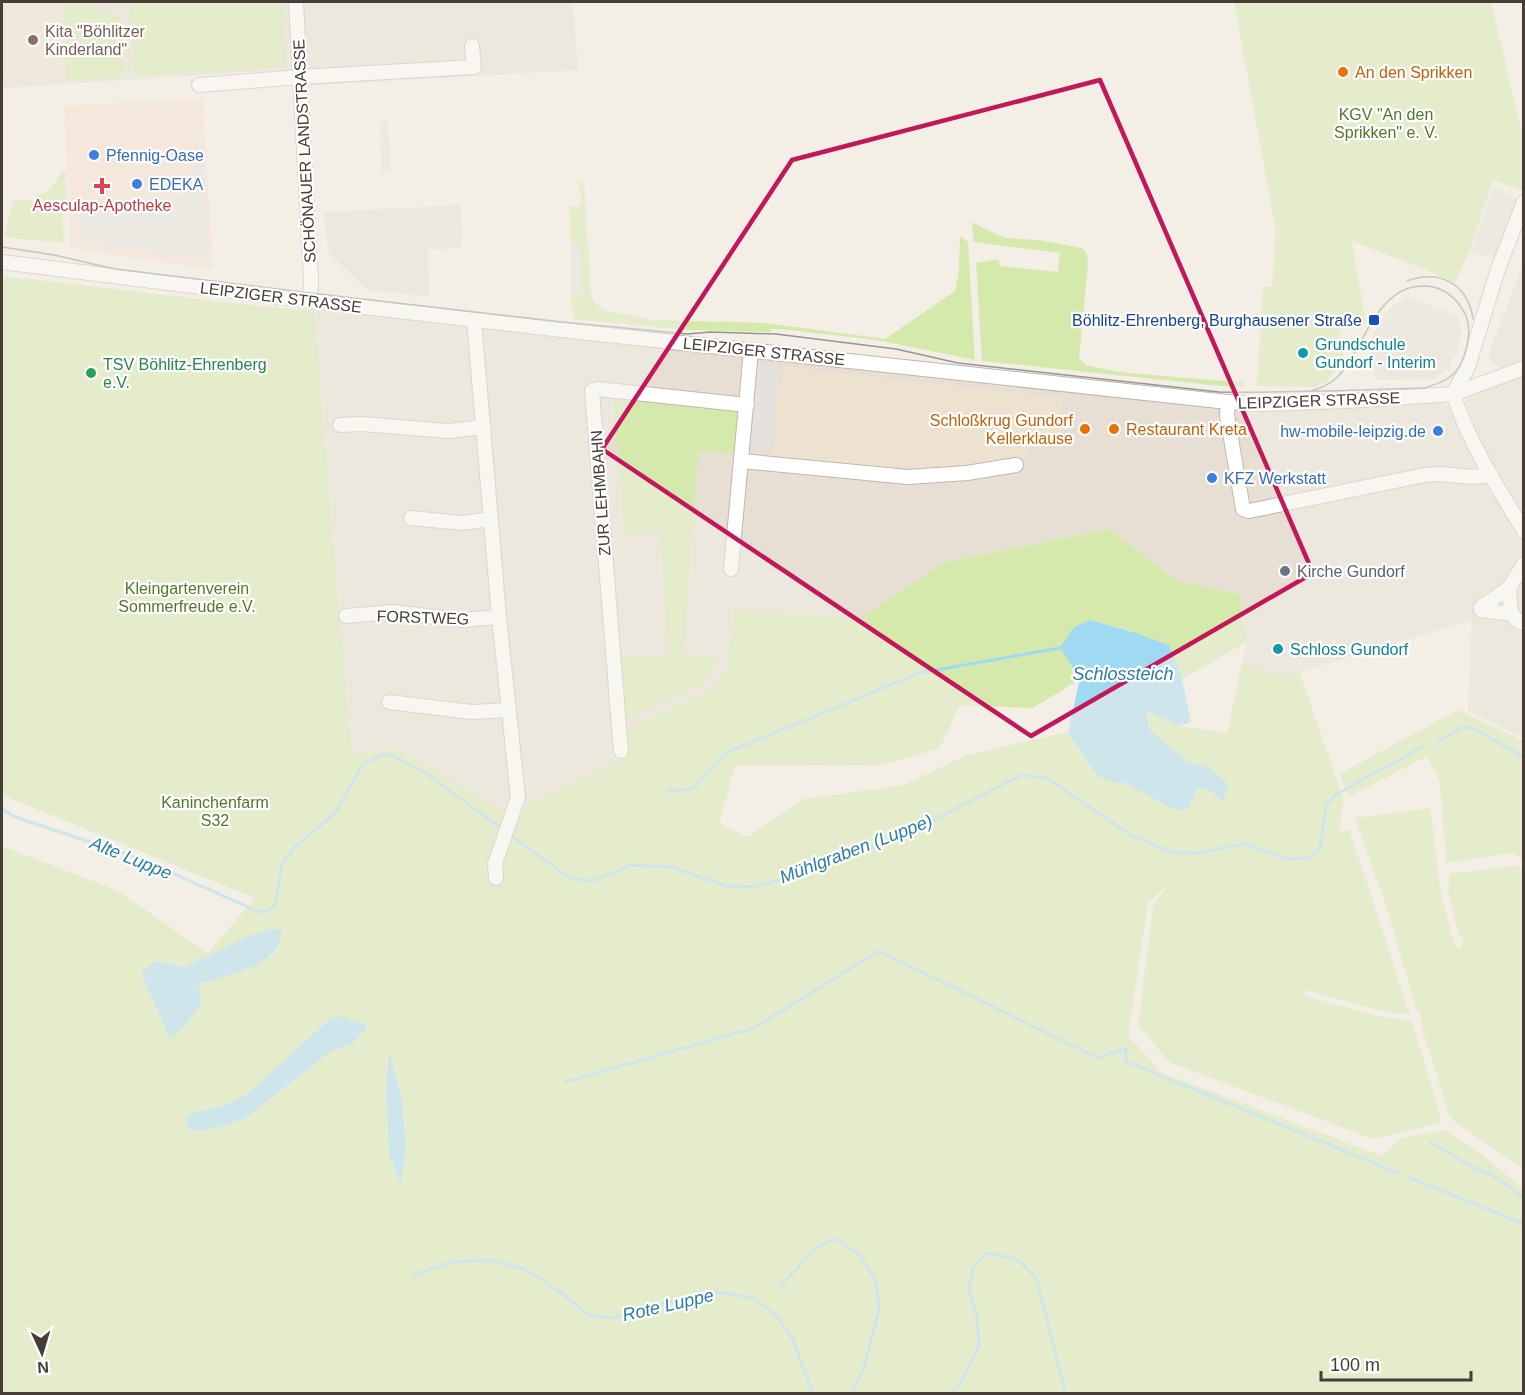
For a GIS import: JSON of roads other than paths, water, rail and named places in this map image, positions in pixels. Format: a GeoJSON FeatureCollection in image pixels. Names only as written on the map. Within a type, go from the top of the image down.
{"type":"FeatureCollection","features":[{"type":"Feature","properties":{"kind":"street","name":"SCHÖNAUER LANDSTRASSE"},"geometry":{"type":"LineString","coordinates":[[296,2],[311,280],[310,300]]}},
{"type":"Feature","properties":{"kind":"street"},"geometry":{"type":"LineString","coordinates":[[199,85],[474,68],[472,46]]}},
{"type":"Feature","properties":{"kind":"street"},"geometry":{"type":"LineString","coordinates":[[1522,210],[1497,269],[1468,367],[1453,394],[1459,412],[1491,476],[1524,531]]}},
{"type":"Feature","properties":{"kind":"street","name":"LEIPZIGER STRASSE"},"geometry":{"type":"LineString","coordinates":[[2,262],[474,320],[1228,402],[1260,404],[1346,401],[1453,394],[1524,368]]}},
{"type":"Feature","properties":{"kind":"street"},"geometry":{"type":"LineString","coordinates":[[474,320],[518,797],[495,864],[496,878]]}},
{"type":"Feature","properties":{"kind":"street"},"geometry":{"type":"LineString","coordinates":[[731,569],[752,350]]}},
{"type":"Feature","properties":{"kind":"street","name":"ZUR LEHMBAHN"},"geometry":{"type":"LineString","coordinates":[[621,752],[592,391],[598,389],[747,405]]}},
{"type":"Feature","properties":{"kind":"street"},"geometry":{"type":"LineString","coordinates":[[1228,402],[1227,415],[1243,509],[1249,511],[1425,475],[1491,476]]}},
{"type":"Feature","properties":{"kind":"street"},"geometry":{"type":"LineString","coordinates":[[340,425],[362,424],[448,431],[484,428]]}},
{"type":"Feature","properties":{"kind":"street"},"geometry":{"type":"LineString","coordinates":[[742,461],[908,477],[967,473],[1016,465]]}},
{"type":"Feature","properties":{"kind":"street"},"geometry":{"type":"LineString","coordinates":[[411,518],[462,523],[491,519]]}},
{"type":"Feature","properties":{"kind":"street"},"geometry":{"type":"LineString","coordinates":[[1524,564],[1509,588],[1481,609],[1488,612],[1511,614],[1524,623]]}},
{"type":"Feature","properties":{"kind":"street"},"geometry":{"type":"LineString","coordinates":[[1509,588],[1511,614]]}},
{"type":"Feature","properties":{"kind":"street","name":"FORSTWEG"},"geometry":{"type":"LineString","coordinates":[[346,616],[392,612],[463,620],[500,617]]}},
{"type":"Feature","properties":{"kind":"street"},"geometry":{"type":"LineString","coordinates":[[389,702],[472,712],[509,710]]}},
{"type":"Feature","properties":{"kind":"water","name":"Schlossteich"},"geometry":{"type":"Polygon","coordinates":[[[1090,620],[1169,645],[1182,679],[1191,722],[1178,726],[1147,711],[1149,729],[1187,761],[1210,768],[1229,785],[1223,801],[1209,790],[1198,789],[1188,808],[1184,811],[1173,809],[1123,782],[1115,783],[1097,776],[1068,732],[1080,679],[1060,648],[1074,627],[1090,620]]]}},
{"type":"Feature","properties":{"kind":"water"},"geometry":{"type":"Polygon","coordinates":[[[270,929],[282,930],[280,942],[273,952],[244,970],[199,984],[201,1003],[186,1025],[170,1039],[141,973],[155,961],[185,967],[248,936],[270,929]]]}},
{"type":"Feature","properties":{"kind":"water"},"geometry":{"type":"Polygon","coordinates":[[[343,1016],[366,1024],[366,1029],[353,1043],[330,1052],[244,1119],[217,1128],[199,1131],[188,1129],[186,1116],[198,1111],[221,1107],[246,1095],[331,1018],[343,1016]]]}},
{"type":"Feature","properties":{"kind":"water"},"geometry":{"type":"Polygon","coordinates":[[[389,1052],[402,1098],[406,1147],[401,1185],[389,1154],[386,1086],[389,1052]]]}},
{"type":"Feature","properties":{"kind":"waterway"},"geometry":{"type":"LineString","coordinates":[[668,791],[693,789],[726,753],[919,673],[1060,648]]}},
{"type":"Feature","properties":{"kind":"waterway","name":"Mühlgraben (Luppe)"},"geometry":{"type":"LineString","coordinates":[[1437,742],[1463,727],[1472,728],[1524,757]]}},
{"type":"Feature","properties":{"kind":"waterway","name":"Mühlgraben (Luppe)"},"geometry":{"type":"LineString","coordinates":[[510,835],[571,879],[593,881],[632,865],[671,867],[726,886],[752,887],[800,875],[922,826],[1022,775],[1047,778],[1132,836],[1173,852],[1198,853],[1243,844],[1290,859],[1308,858],[1320,849],[1326,806],[1335,795],[1422,747]]}},
{"type":"Feature","properties":{"kind":"waterway","name":"Mühlgraben (Luppe)"},"geometry":{"type":"LineString","coordinates":[[2,809],[15,817],[141,859],[259,912],[267,911],[275,905],[282,864],[294,848],[336,812],[363,764],[382,755],[394,756],[427,774],[502,829]]}},
{"type":"Feature","properties":{"kind":"waterway"},"geometry":{"type":"LineString","coordinates":[[565,1082],[754,1028],[879,951],[1098,1058],[1126,1048],[1125,1061],[1398,1173]]}},
{"type":"Feature","properties":{"kind":"waterway"},"geometry":{"type":"LineString","coordinates":[[1430,1142],[1474,1168],[1490,1174],[1524,1199]]}},
{"type":"Feature","properties":{"kind":"waterway"},"geometry":{"type":"LineString","coordinates":[[1410,1178],[1524,1224]]}},
{"type":"Feature","properties":{"kind":"waterway"},"geometry":{"type":"LineString","coordinates":[[781,1285],[820,1245],[836,1239],[860,1255],[876,1282],[879,1310],[864,1367],[852,1394]]}},
{"type":"Feature","properties":{"kind":"waterway"},"geometry":{"type":"LineString","coordinates":[[951,1394],[959,1386],[979,1346],[977,1316],[969,1289],[973,1267],[987,1253],[1017,1259],[1036,1278],[1064,1394]]}},
{"type":"Feature","properties":{"kind":"waterway","name":"Rote Luppe"},"geometry":{"type":"LineString","coordinates":[[413,1275],[452,1262],[492,1260],[527,1270],[563,1294],[588,1315],[612,1318],[681,1299],[718,1292],[753,1298],[776,1315],[793,1340],[813,1394]]}},
{"type":"Feature","properties":{"kind":"tram line"},"geometry":{"type":"LineString","coordinates":[[2,247],[54,255],[115,269],[310,293],[687,334],[711,332],[776,334],[896,349],[958,363],[1219,392],[1296,392],[1424,388],[1435,385],[1450,377],[1463,359],[1469,334],[1465,312],[1451,296],[1437,288],[1422,286],[1407,289],[1394,296],[1383,306],[1339,376],[1328,384],[1311,391]]}},
{"type":"Feature","properties":{"kind":"tram line"},"geometry":{"type":"LineString","coordinates":[[1407,281],[1431,277],[1450,282],[1459,288],[1465,297],[1473,319]]}},
{"type":"Feature","properties":{"kind":"place","name":"Kita \"Böhlitzer Kinderland\""},"geometry":{"type":"Point","coordinates":[33,40]}},
{"type":"Feature","properties":{"kind":"place","name":"An den Sprikken"},"geometry":{"type":"Point","coordinates":[1343,72]}},
{"type":"Feature","properties":{"kind":"place","name":"Pfennig-Oase"},"geometry":{"type":"Point","coordinates":[94,155]}},
{"type":"Feature","properties":{"kind":"place","name":"EDEKA"},"geometry":{"type":"Point","coordinates":[137,184]}},
{"type":"Feature","properties":{"kind":"place","name":"Aesculap-Apotheke"},"geometry":{"type":"Point","coordinates":[102,186]}},
{"type":"Feature","properties":{"kind":"place","name":"Böhlitz-Ehrenberg, Burghausener Straße"},"geometry":{"type":"Point","coordinates":[1374,320]}},
{"type":"Feature","properties":{"kind":"place","name":"Grundschule Gundorf - Interim"},"geometry":{"type":"Point","coordinates":[1303,353]}},
{"type":"Feature","properties":{"kind":"place","name":"TSV Böhlitz-Ehrenberg e.V."},"geometry":{"type":"Point","coordinates":[91,373]}},
{"type":"Feature","properties":{"kind":"place","name":"Schloßkrug Gundorf Kellerklause"},"geometry":{"type":"Point","coordinates":[1085,429]}},
{"type":"Feature","properties":{"kind":"place","name":"Restaurant Kreta"},"geometry":{"type":"Point","coordinates":[1114,429]}},
{"type":"Feature","properties":{"kind":"place","name":"hw-mobile-leipzig.de"},"geometry":{"type":"Point","coordinates":[1438,431]}},
{"type":"Feature","properties":{"kind":"place","name":"KFZ Werkstatt"},"geometry":{"type":"Point","coordinates":[1212,478]}},
{"type":"Feature","properties":{"kind":"place","name":"Kirche Gundorf"},"geometry":{"type":"Point","coordinates":[1285,571]}},
{"type":"Feature","properties":{"kind":"place","name":"Schloss Gundorf"},"geometry":{"type":"Point","coordinates":[1278,649]}},
{"type":"Feature","properties":{"kind":"park label","name":"KGV \"An den Sprikken\" e. V."},"geometry":{"type":"Point","coordinates":[1386,123]}},
{"type":"Feature","properties":{"kind":"park label","name":"Kleingartenverein Sommerfreude e.V."},"geometry":{"type":"Point","coordinates":[187,597]}},
{"type":"Feature","properties":{"kind":"park label","name":"Kaninchenfarm S32"},"geometry":{"type":"Point","coordinates":[215,811]}},
{"type":"Feature","properties":{"kind":"water label","name":"Alte Luppe"},"geometry":{"type":"Point","coordinates":[131,858]}}]}
